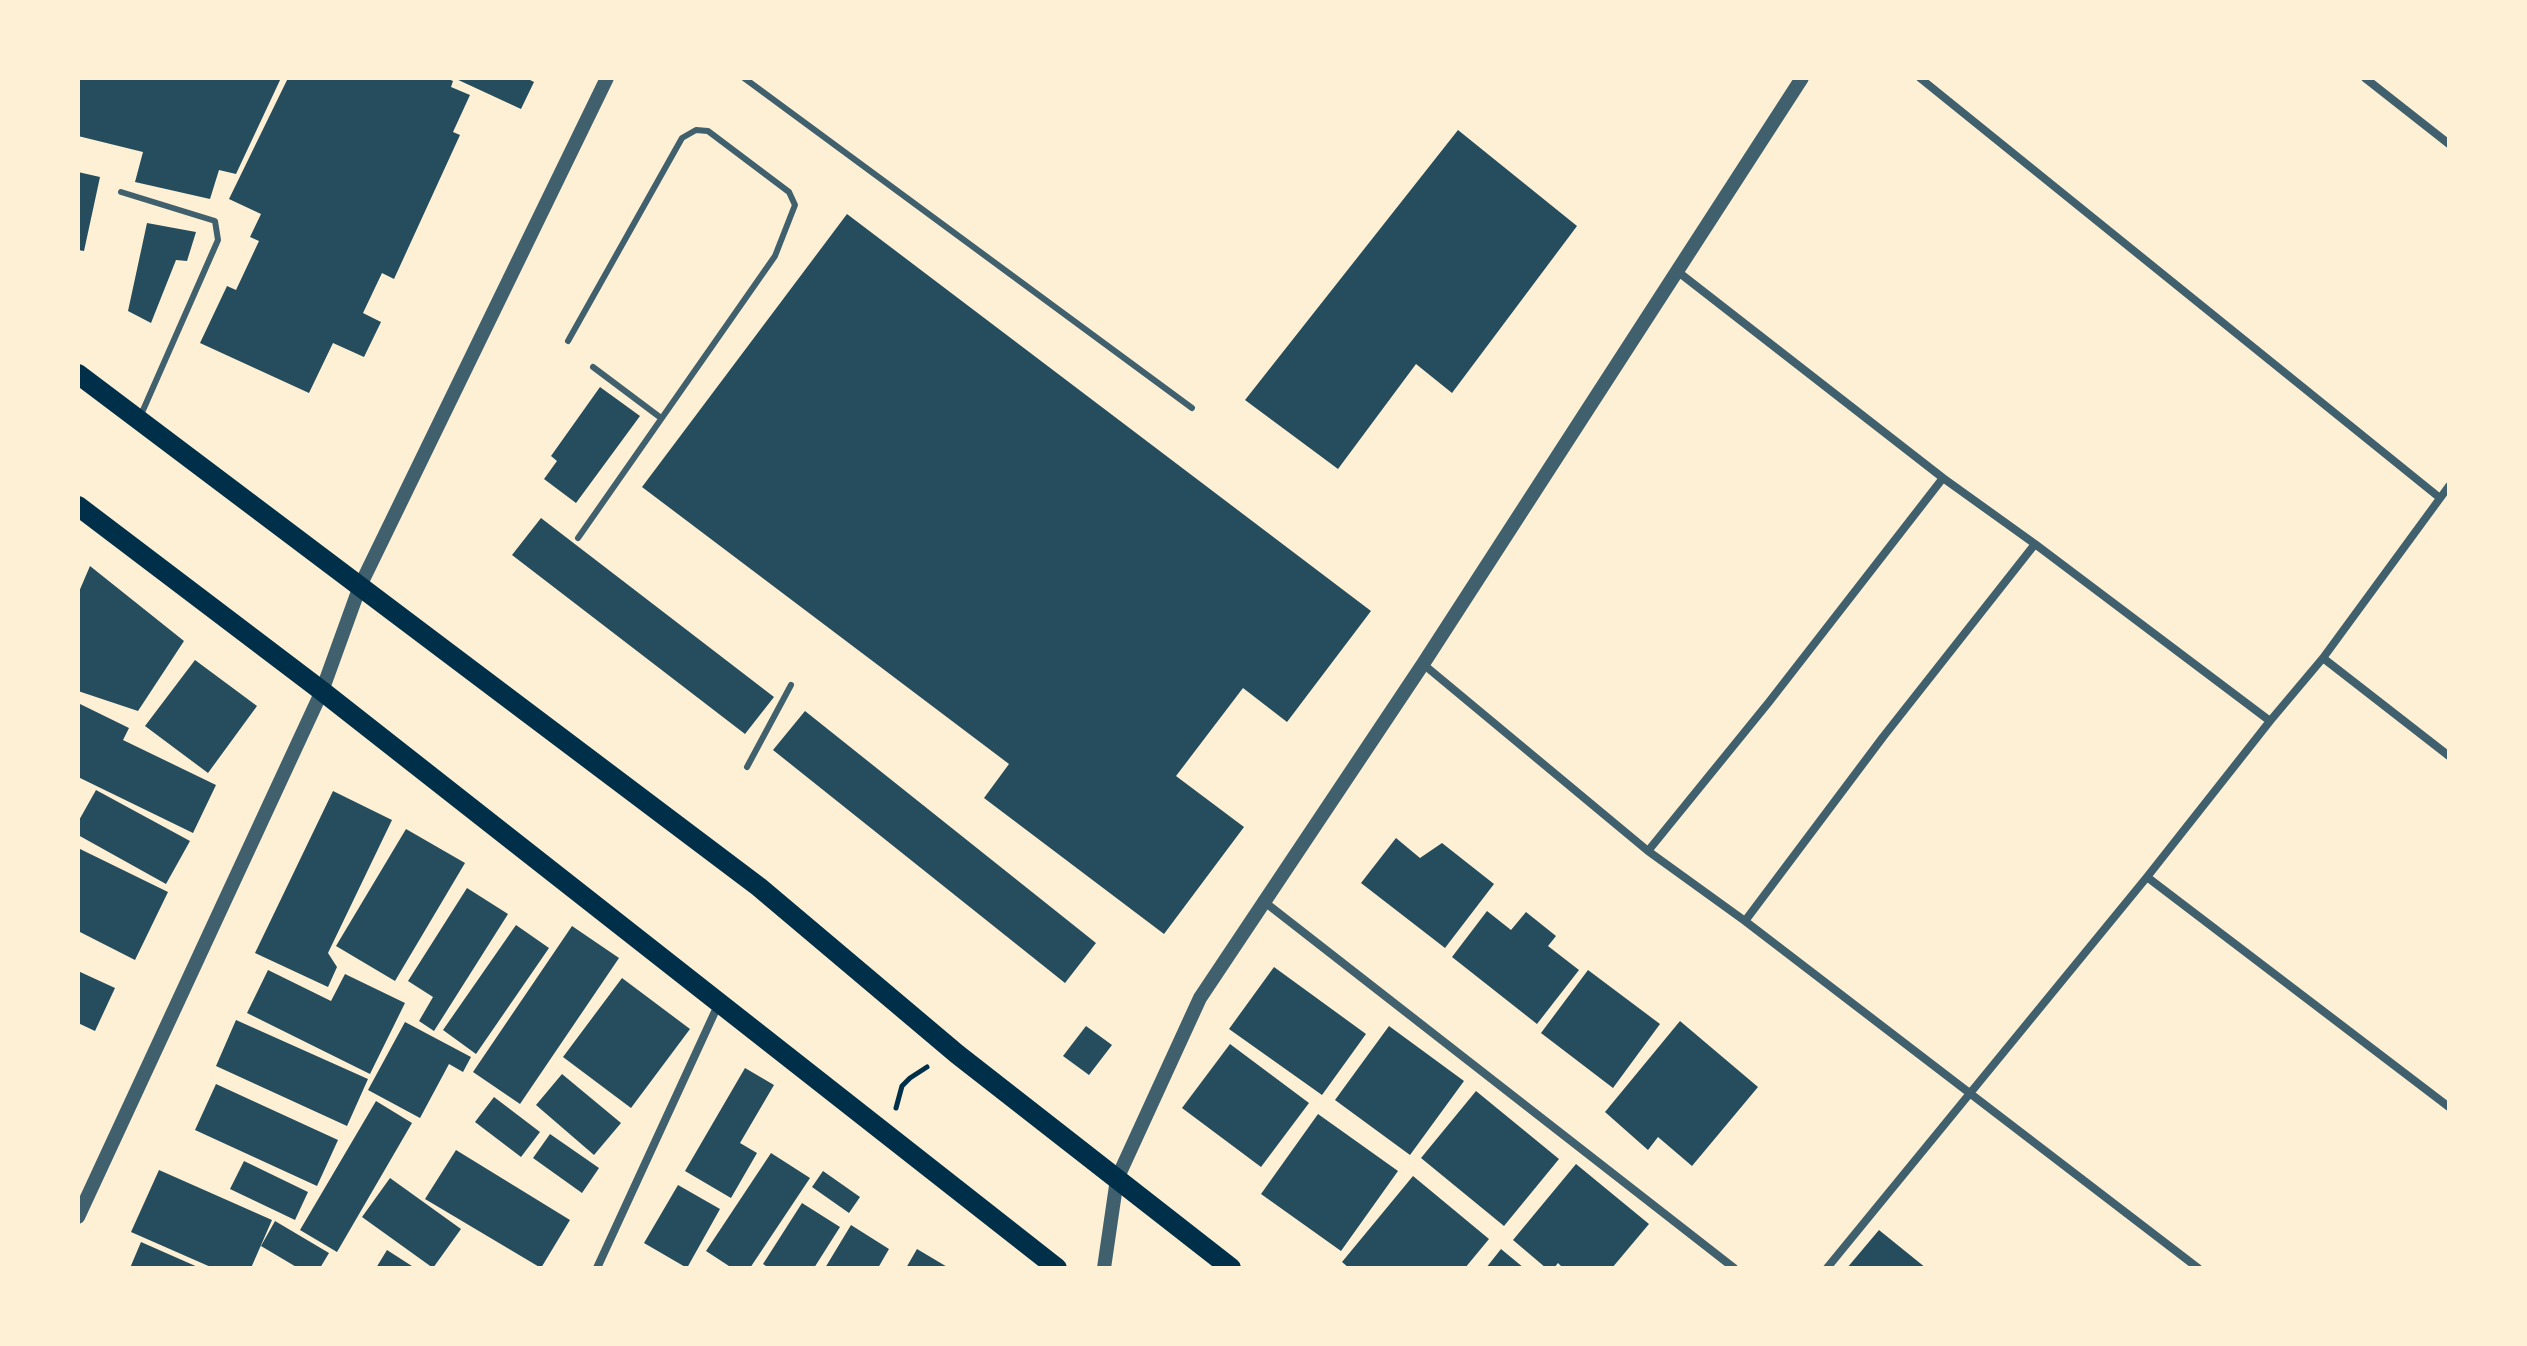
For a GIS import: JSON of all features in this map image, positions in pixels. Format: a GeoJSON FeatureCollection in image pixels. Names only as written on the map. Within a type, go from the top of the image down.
{"type":"FeatureCollection","features":[{"type":"Feature","properties":{"kind":"main road"},"geometry":{"type":"LineString","coordinates":[[78,374],[759,887],[957,1054],[1231,1268]]}},
{"type":"Feature","properties":{"kind":"main road"},"geometry":{"type":"LineString","coordinates":[[78,506],[322,691],[1057,1268]]}},
{"type":"Feature","properties":{"kind":"street"},"geometry":{"type":"LineString","coordinates":[[78,1217],[322,691],[360,586],[607,78]]}},
{"type":"Feature","properties":{"kind":"street"},"geometry":{"type":"LineString","coordinates":[[1104,1268],[1117,1179],[1200,998],[1262,900],[1423,664],[1802,78]]}},
{"type":"Feature","properties":{"kind":"street"},"geometry":{"type":"LineString","coordinates":[[1920,78],[2440,498]]}},
{"type":"Feature","properties":{"kind":"street"},"geometry":{"type":"LineString","coordinates":[[2365,78],[2449,144]]}},
{"type":"Feature","properties":{"kind":"street"},"geometry":{"type":"LineString","coordinates":[[1677,271],[1943,478],[2270,721]]}},
{"type":"Feature","properties":{"kind":"street"},"geometry":{"type":"LineString","coordinates":[[1648,851],[1769,702],[1943,478]]}},
{"type":"Feature","properties":{"kind":"street"},"geometry":{"type":"LineString","coordinates":[[1827,1268],[2323,658],[2449,486]]}},
{"type":"Feature","properties":{"kind":"street"},"geometry":{"type":"LineString","coordinates":[[1745,921],[1883,737],[2035,544]]}},
{"type":"Feature","properties":{"kind":"street"},"geometry":{"type":"LineString","coordinates":[[2323,658],[2449,756]]}},
{"type":"Feature","properties":{"kind":"street"},"geometry":{"type":"LineString","coordinates":[[1423,664],[1648,851],[1745,921],[2198,1268]]}},
{"type":"Feature","properties":{"kind":"street"},"geometry":{"type":"LineString","coordinates":[[2147,877],[2449,1107]]}},
{"type":"Feature","properties":{"kind":"street"},"geometry":{"type":"LineString","coordinates":[[1262,900],[1734,1268]]}},
{"type":"Feature","properties":{"kind":"street"},"geometry":{"type":"LineString","coordinates":[[597,1268],[720,1002]]}},
{"type":"Feature","properties":{"kind":"lane"},"geometry":{"type":"LineString","coordinates":[[744,78],[1192,408]]}},
{"type":"Feature","properties":{"kind":"lane"},"geometry":{"type":"LineString","coordinates":[[568,341],[682,138],[696,130],[708,131],[789,192],[795,205],[775,256],[578,538]]}},
{"type":"Feature","properties":{"kind":"lane"},"geometry":{"type":"LineString","coordinates":[[121,192],[215,221],[218,240],[139,420]]}},
{"type":"Feature","properties":{"kind":"lane"},"geometry":{"type":"LineString","coordinates":[[593,367],[661,418]]}},
{"type":"Feature","properties":{"kind":"lane"},"geometry":{"type":"LineString","coordinates":[[747,767],[791,685]]}},
{"type":"Feature","properties":{"kind":"path"},"geometry":{"type":"LineString","coordinates":[[893,1137],[902,1086],[921,1070],[957,1054]]}},
{"type":"Feature","properties":{"kind":"building"},"geometry":{"type":"Polygon","coordinates":[[[78,78],[281,78],[236,174],[219,170],[210,199],[135,182],[143,152],[78,136],[78,78]]]}},
{"type":"Feature","properties":{"kind":"building"},"geometry":{"type":"Polygon","coordinates":[[[288,78],[446,78],[453,81],[451,87],[470,95],[453,132],[460,135],[394,279],[382,273],[363,313],[381,322],[364,357],[333,343],[309,393],[200,343],[227,286],[236,290],[259,241],[250,237],[261,214],[229,199],[288,78]]]}},
{"type":"Feature","properties":{"kind":"building"},"geometry":{"type":"Polygon","coordinates":[[[454,78],[526,78],[534,82],[521,109],[454,78]]]}},
{"type":"Feature","properties":{"kind":"building"},"geometry":{"type":"Polygon","coordinates":[[[1458,130],[1577,226],[1452,393],[1416,364],[1338,469],[1245,400],[1458,130]]]}},
{"type":"Feature","properties":{"kind":"building"},"geometry":{"type":"Polygon","coordinates":[[[78,172],[100,177],[84,251],[78,250],[78,172]]]}},
{"type":"Feature","properties":{"kind":"building"},"geometry":{"type":"Polygon","coordinates":[[[847,214],[1371,611],[1287,722],[1243,688],[1176,776],[1244,827],[1164,934],[984,798],[1009,764],[642,487],[847,214]]]}},
{"type":"Feature","properties":{"kind":"building"},"geometry":{"type":"Polygon","coordinates":[[[147,223],[196,232],[187,261],[176,260],[151,323],[128,311],[147,223]]]}},
{"type":"Feature","properties":{"kind":"building"},"geometry":{"type":"Polygon","coordinates":[[[600,387],[640,416],[576,503],[544,479],[557,461],[551,456],[600,387]]]}},
{"type":"Feature","properties":{"kind":"building"},"geometry":{"type":"Polygon","coordinates":[[[541,518],[774,697],[745,734],[512,555],[541,518]]]}},
{"type":"Feature","properties":{"kind":"building"},"geometry":{"type":"Polygon","coordinates":[[[90,566],[184,641],[138,711],[78,691],[78,594],[90,566]]]}},
{"type":"Feature","properties":{"kind":"building"},"geometry":{"type":"Polygon","coordinates":[[[195,660],[257,706],[208,773],[145,726],[195,660]]]}},
{"type":"Feature","properties":{"kind":"building"},"geometry":{"type":"Polygon","coordinates":[[[78,703],[129,728],[123,740],[216,785],[193,833],[78,777],[78,703]]]}},
{"type":"Feature","properties":{"kind":"building"},"geometry":{"type":"Polygon","coordinates":[[[805,711],[1096,943],[1065,983],[773,750],[805,711]]]}},
{"type":"Feature","properties":{"kind":"building"},"geometry":{"type":"Polygon","coordinates":[[[96,790],[190,841],[166,884],[78,835],[78,822],[96,790]]]}},
{"type":"Feature","properties":{"kind":"building"},"geometry":{"type":"Polygon","coordinates":[[[333,791],[392,820],[328,953],[337,967],[328,987],[255,953],[333,791]]]}},
{"type":"Feature","properties":{"kind":"building"},"geometry":{"type":"Polygon","coordinates":[[[406,829],[465,863],[395,981],[336,946],[406,829]]]}},
{"type":"Feature","properties":{"kind":"building"},"geometry":{"type":"Polygon","coordinates":[[[1396,838],[1420,858],[1442,843],[1494,884],[1445,948],[1361,883],[1396,838]]]}},
{"type":"Feature","properties":{"kind":"building"},"geometry":{"type":"Polygon","coordinates":[[[78,848],[168,892],[135,960],[78,931],[78,848]]]}},
{"type":"Feature","properties":{"kind":"building"},"geometry":{"type":"Polygon","coordinates":[[[467,888],[508,914],[434,1031],[419,1021],[433,997],[408,981],[467,888]]]}},
{"type":"Feature","properties":{"kind":"building"},"geometry":{"type":"Polygon","coordinates":[[[1487,911],[1511,930],[1526,912],[1556,936],[1548,946],[1579,970],[1537,1024],[1452,957],[1487,911]]]}},
{"type":"Feature","properties":{"kind":"building"},"geometry":{"type":"Polygon","coordinates":[[[516,925],[549,948],[476,1054],[443,1030],[516,925]]]}},
{"type":"Feature","properties":{"kind":"building"},"geometry":{"type":"Polygon","coordinates":[[[572,926],[619,958],[520,1104],[473,1072],[572,926]]]}},
{"type":"Feature","properties":{"kind":"building"},"geometry":{"type":"Polygon","coordinates":[[[1274,967],[1366,1034],[1322,1095],[1229,1029],[1274,967]]]}},
{"type":"Feature","properties":{"kind":"building"},"geometry":{"type":"Polygon","coordinates":[[[268,970],[331,1001],[345,974],[405,1003],[370,1074],[247,1013],[268,970]]]}},
{"type":"Feature","properties":{"kind":"building"},"geometry":{"type":"Polygon","coordinates":[[[1588,970],[1660,1024],[1613,1088],[1541,1033],[1588,970]]]}},
{"type":"Feature","properties":{"kind":"building"},"geometry":{"type":"Polygon","coordinates":[[[78,971],[115,988],[95,1031],[78,1023],[78,971]]]}},
{"type":"Feature","properties":{"kind":"building"},"geometry":{"type":"Polygon","coordinates":[[[622,978],[690,1029],[631,1108],[563,1057],[622,978]]]}},
{"type":"Feature","properties":{"kind":"building"},"geometry":{"type":"Polygon","coordinates":[[[236,1020],[368,1079],[347,1126],[216,1066],[236,1020]]]}},
{"type":"Feature","properties":{"kind":"building"},"geometry":{"type":"Polygon","coordinates":[[[1680,1021],[1758,1087],[1692,1166],[1658,1137],[1648,1150],[1605,1112],[1680,1021]]]}},
{"type":"Feature","properties":{"kind":"building"},"geometry":{"type":"Polygon","coordinates":[[[405,1022],[471,1057],[463,1072],[449,1064],[420,1118],[368,1090],[405,1022]]]}},
{"type":"Feature","properties":{"kind":"building"},"geometry":{"type":"Polygon","coordinates":[[[1086,1026],[1112,1045],[1089,1075],[1063,1056],[1086,1026]]]}},
{"type":"Feature","properties":{"kind":"building"},"geometry":{"type":"Polygon","coordinates":[[[1389,1026],[1464,1081],[1410,1155],[1335,1100],[1389,1026]]]}},
{"type":"Feature","properties":{"kind":"building"},"geometry":{"type":"Polygon","coordinates":[[[1230,1044],[1309,1103],[1261,1167],[1182,1108],[1230,1044]]]}},
{"type":"Feature","properties":{"kind":"building"},"geometry":{"type":"Polygon","coordinates":[[[745,1068],[774,1085],[740,1143],[757,1153],[731,1198],[685,1171],[745,1068]]]}},
{"type":"Feature","properties":{"kind":"building"},"geometry":{"type":"Polygon","coordinates":[[[562,1074],[621,1123],[594,1155],[536,1105],[562,1074]]]}},
{"type":"Feature","properties":{"kind":"building"},"geometry":{"type":"Polygon","coordinates":[[[216,1084],[338,1140],[317,1186],[195,1130],[216,1084]]]}},
{"type":"Feature","properties":{"kind":"building"},"geometry":{"type":"Polygon","coordinates":[[[1476,1091],[1559,1159],[1504,1226],[1421,1158],[1476,1091]]]}},
{"type":"Feature","properties":{"kind":"building"},"geometry":{"type":"Polygon","coordinates":[[[494,1097],[540,1132],[521,1157],[475,1122],[494,1097]]]}},
{"type":"Feature","properties":{"kind":"building"},"geometry":{"type":"Polygon","coordinates":[[[376,1101],[412,1123],[337,1252],[300,1230],[376,1101]]]}},
{"type":"Feature","properties":{"kind":"building"},"geometry":{"type":"Polygon","coordinates":[[[1318,1114],[1398,1171],[1341,1251],[1261,1194],[1318,1114]]]}},
{"type":"Feature","properties":{"kind":"building"},"geometry":{"type":"Polygon","coordinates":[[[550,1134],[599,1168],[582,1193],[533,1158],[550,1134]]]}},
{"type":"Feature","properties":{"kind":"building"},"geometry":{"type":"Polygon","coordinates":[[[456,1150],[570,1220],[541,1268],[425,1199],[456,1150]]]}},
{"type":"Feature","properties":{"kind":"building"},"geometry":{"type":"Polygon","coordinates":[[[771,1153],[810,1178],[750,1268],[732,1268],[706,1251],[771,1153]]]}},
{"type":"Feature","properties":{"kind":"building"},"geometry":{"type":"Polygon","coordinates":[[[244,1161],[308,1192],[295,1220],[230,1189],[244,1161]]]}},
{"type":"Feature","properties":{"kind":"building"},"geometry":{"type":"Polygon","coordinates":[[[1576,1164],[1649,1224],[1612,1268],[1563,1268],[1558,1263],[1554,1268],[1546,1268],[1513,1240],[1576,1164]]]}},
{"type":"Feature","properties":{"kind":"building"},"geometry":{"type":"Polygon","coordinates":[[[159,1170],[272,1220],[251,1268],[213,1268],[131,1232],[159,1170]]]}},
{"type":"Feature","properties":{"kind":"building"},"geometry":{"type":"Polygon","coordinates":[[[823,1171],[860,1197],[849,1213],[812,1187],[823,1171]]]}},
{"type":"Feature","properties":{"kind":"building"},"geometry":{"type":"Polygon","coordinates":[[[1413,1176],[1489,1239],[1465,1268],[1349,1268],[1342,1262],[1413,1176]]]}},
{"type":"Feature","properties":{"kind":"building"},"geometry":{"type":"Polygon","coordinates":[[[390,1178],[461,1229],[433,1268],[362,1217],[390,1178]]]}},
{"type":"Feature","properties":{"kind":"building"},"geometry":{"type":"Polygon","coordinates":[[[678,1185],[720,1209],[687,1268],[644,1243],[678,1185]]]}},
{"type":"Feature","properties":{"kind":"building"},"geometry":{"type":"Polygon","coordinates":[[[802,1203],[840,1227],[814,1268],[769,1268],[763,1264],[802,1203]]]}},
{"type":"Feature","properties":{"kind":"building"},"geometry":{"type":"Polygon","coordinates":[[[275,1221],[329,1253],[320,1268],[298,1268],[261,1246],[275,1221]]]}},
{"type":"Feature","properties":{"kind":"building"},"geometry":{"type":"Polygon","coordinates":[[[851,1225],[889,1249],[878,1268],[825,1268],[851,1225]]]}},
{"type":"Feature","properties":{"kind":"building"},"geometry":{"type":"Polygon","coordinates":[[[1879,1230],[1926,1268],[1847,1268],[1879,1230]]]}},
{"type":"Feature","properties":{"kind":"building"},"geometry":{"type":"Polygon","coordinates":[[[141,1242],[200,1268],[130,1268],[141,1242]]]}},
{"type":"Feature","properties":{"kind":"building"},"geometry":{"type":"Polygon","coordinates":[[[917,1249],[949,1268],[906,1268],[917,1249]]]}},
{"type":"Feature","properties":{"kind":"building"},"geometry":{"type":"Polygon","coordinates":[[[1501,1249],[1524,1268],[1486,1268],[1501,1249]]]}},
{"type":"Feature","properties":{"kind":"building"},"geometry":{"type":"Polygon","coordinates":[[[387,1250],[415,1268],[376,1268],[387,1250]]]}}]}
